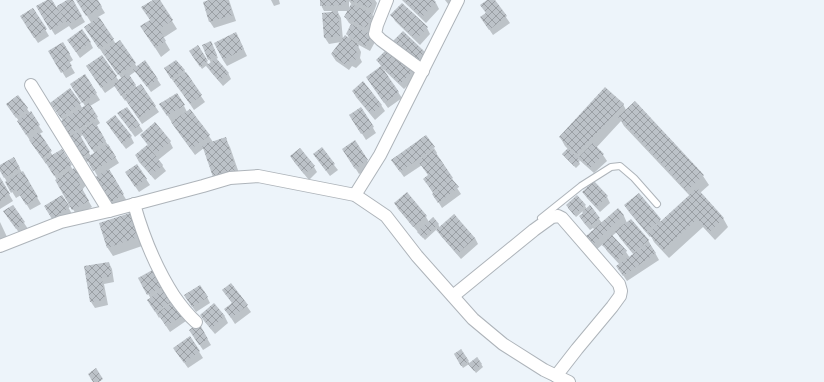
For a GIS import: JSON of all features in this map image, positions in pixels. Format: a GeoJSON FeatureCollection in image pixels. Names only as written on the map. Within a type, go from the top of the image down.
{"type":"FeatureCollection","features":[{"type":"Feature","properties":{"kind":"street"},"geometry":{"type":"LineString","coordinates":[[386,0],[375,34],[423,71]]}},
{"type":"Feature","properties":{"kind":"street"},"geometry":{"type":"LineString","coordinates":[[355,195],[380,155],[458,0]]}},
{"type":"Feature","properties":{"kind":"street"},"geometry":{"type":"LineString","coordinates":[[31,86],[109,211]]}},
{"type":"Feature","properties":{"kind":"street"},"geometry":{"type":"LineString","coordinates":[[0,246],[61,222],[109,211],[230,178],[258,176],[355,195],[386,216],[417,256],[472,319],[503,344],[544,370],[569,382]]}},
{"type":"Feature","properties":{"kind":"street"},"geometry":{"type":"LineString","coordinates":[[134,204],[144,238],[163,276],[184,310],[196,322]]}},
{"type":"Feature","properties":{"kind":"street"},"geometry":{"type":"LineString","coordinates":[[451,294],[552,217],[558,216],[562,218],[619,284],[621,290],[620,296],[612,307],[556,376]]}},
{"type":"Feature","properties":{"kind":"lane"},"geometry":{"type":"LineString","coordinates":[[451,294],[581,186],[611,167],[620,166],[634,178],[657,204]]}},
{"type":"Feature","properties":{"kind":"building"},"geometry":{"type":"Polygon","coordinates":[[[47,0],[52,0],[65,21],[50,30],[36,6],[47,0]]]}},
{"type":"Feature","properties":{"kind":"building"},"geometry":{"type":"Polygon","coordinates":[[[67,0],[73,0],[82,16],[68,25],[57,6],[67,0]]]}},
{"type":"Feature","properties":{"kind":"building"},"geometry":{"type":"Polygon","coordinates":[[[76,0],[98,0],[102,7],[86,16],[76,0]]]}},
{"type":"Feature","properties":{"kind":"building"},"geometry":{"type":"Polygon","coordinates":[[[153,0],[160,0],[173,20],[159,29],[166,41],[155,48],[140,26],[150,20],[141,7],[153,0]]]}},
{"type":"Feature","properties":{"kind":"building"},"geometry":{"type":"Polygon","coordinates":[[[209,0],[228,0],[233,15],[209,22],[203,2],[209,0]]]}},
{"type":"Feature","properties":{"kind":"building"},"geometry":{"type":"Polygon","coordinates":[[[320,0],[346,0],[346,5],[320,6],[320,0]]]}},
{"type":"Feature","properties":{"kind":"building"},"geometry":{"type":"Polygon","coordinates":[[[349,0],[373,0],[370,8],[349,0]]]}},
{"type":"Feature","properties":{"kind":"building"},"geometry":{"type":"Polygon","coordinates":[[[404,0],[434,0],[436,2],[422,17],[404,0]]]}},
{"type":"Feature","properties":{"kind":"building"},"geometry":{"type":"Polygon","coordinates":[[[487,0],[495,0],[507,16],[489,30],[480,17],[486,13],[480,5],[487,0]]]}},
{"type":"Feature","properties":{"kind":"building"},"geometry":{"type":"Polygon","coordinates":[[[402,3],[428,27],[416,39],[390,15],[402,3]]]}},
{"type":"Feature","properties":{"kind":"building"},"geometry":{"type":"Polygon","coordinates":[[[351,4],[373,14],[366,28],[344,17],[351,4]]]}},
{"type":"Feature","properties":{"kind":"building"},"geometry":{"type":"Polygon","coordinates":[[[33,8],[47,29],[34,38],[20,16],[33,8]]]}},
{"type":"Feature","properties":{"kind":"building"},"geometry":{"type":"Polygon","coordinates":[[[338,11],[340,36],[324,38],[322,13],[338,11]]]}},
{"type":"Feature","properties":{"kind":"building"},"geometry":{"type":"Polygon","coordinates":[[[99,17],[114,39],[99,49],[84,27],[99,17]]]}},
{"type":"Feature","properties":{"kind":"building"},"geometry":{"type":"Polygon","coordinates":[[[351,24],[372,35],[366,46],[346,34],[351,24]]]}},
{"type":"Feature","properties":{"kind":"building"},"geometry":{"type":"Polygon","coordinates":[[[82,29],[91,42],[76,52],[67,40],[82,29]]]}},
{"type":"Feature","properties":{"kind":"building"},"geometry":{"type":"Polygon","coordinates":[[[403,31],[425,52],[415,63],[393,41],[403,31]]]}},
{"type":"Feature","properties":{"kind":"building"},"geometry":{"type":"Polygon","coordinates":[[[236,32],[244,49],[223,60],[214,43],[236,32]]]}},
{"type":"Feature","properties":{"kind":"building"},"geometry":{"type":"Polygon","coordinates":[[[345,35],[359,45],[356,52],[359,56],[353,62],[348,61],[346,65],[331,54],[345,35]]]}},
{"type":"Feature","properties":{"kind":"building"},"geometry":{"type":"Polygon","coordinates":[[[120,40],[136,63],[118,75],[102,52],[120,40]]]}},
{"type":"Feature","properties":{"kind":"building"},"geometry":{"type":"Polygon","coordinates":[[[211,41],[217,55],[208,60],[202,45],[211,41]]]}},
{"type":"Feature","properties":{"kind":"building"},"geometry":{"type":"Polygon","coordinates":[[[63,42],[70,54],[66,56],[72,66],[61,73],[48,51],[63,42]]]}},
{"type":"Feature","properties":{"kind":"building"},"geometry":{"type":"Polygon","coordinates":[[[198,45],[208,61],[200,67],[189,51],[198,45]]]}},
{"type":"Feature","properties":{"kind":"building"},"geometry":{"type":"Polygon","coordinates":[[[389,47],[414,70],[400,84],[376,60],[389,47]]]}},
{"type":"Feature","properties":{"kind":"building"},"geometry":{"type":"Polygon","coordinates":[[[102,55],[117,76],[101,88],[86,66],[102,55]]]}},
{"type":"Feature","properties":{"kind":"building"},"geometry":{"type":"Polygon","coordinates":[[[216,58],[229,73],[219,81],[206,66],[216,58]]]}},
{"type":"Feature","properties":{"kind":"building"},"geometry":{"type":"Polygon","coordinates":[[[145,60],[158,79],[147,87],[133,69],[145,60]]]}},
{"type":"Feature","properties":{"kind":"building"},"geometry":{"type":"Polygon","coordinates":[[[176,60],[185,70],[171,79],[164,68],[176,60]]]}},
{"type":"Feature","properties":{"kind":"building"},"geometry":{"type":"Polygon","coordinates":[[[381,66],[399,92],[384,103],[366,77],[381,66]]]}},
{"type":"Feature","properties":{"kind":"building"},"geometry":{"type":"Polygon","coordinates":[[[186,72],[202,95],[190,104],[173,81],[186,72]]]}},
{"type":"Feature","properties":{"kind":"building"},"geometry":{"type":"Polygon","coordinates":[[[128,73],[136,85],[121,96],[113,84],[128,73]]]}},
{"type":"Feature","properties":{"kind":"building"},"geometry":{"type":"Polygon","coordinates":[[[85,74],[97,93],[82,103],[70,84],[85,74]]]}},
{"type":"Feature","properties":{"kind":"building"},"geometry":{"type":"Polygon","coordinates":[[[363,81],[382,105],[371,114],[352,91],[363,81]]]}},
{"type":"Feature","properties":{"kind":"building"},"geometry":{"type":"Polygon","coordinates":[[[141,84],[156,106],[138,118],[123,96],[141,84]]]}},
{"type":"Feature","properties":{"kind":"building"},"geometry":{"type":"Polygon","coordinates":[[[605,87],[624,104],[577,154],[559,137],[605,87]]]}},
{"type":"Feature","properties":{"kind":"building"},"geometry":{"type":"Polygon","coordinates":[[[70,88],[81,103],[61,118],[50,103],[70,88]]]}},
{"type":"Feature","properties":{"kind":"building"},"geometry":{"type":"Polygon","coordinates":[[[177,93],[185,105],[167,116],[159,104],[177,93]]]}},
{"type":"Feature","properties":{"kind":"building"},"geometry":{"type":"Polygon","coordinates":[[[18,95],[28,108],[16,118],[6,104],[18,95]]]}},
{"type":"Feature","properties":{"kind":"building"},"geometry":{"type":"Polygon","coordinates":[[[635,101],[704,175],[687,191],[618,117],[635,101]]]}},
{"type":"Feature","properties":{"kind":"building"},"geometry":{"type":"Polygon","coordinates":[[[89,103],[98,117],[67,136],[58,123],[89,103]]]}},
{"type":"Feature","properties":{"kind":"building"},"geometry":{"type":"Polygon","coordinates":[[[127,107],[140,125],[131,131],[117,113],[127,107]]]}},
{"type":"Feature","properties":{"kind":"building"},"geometry":{"type":"Polygon","coordinates":[[[361,107],[374,127],[361,134],[349,115],[361,107]]]}},
{"type":"Feature","properties":{"kind":"building"},"geometry":{"type":"Polygon","coordinates":[[[190,109],[210,135],[191,149],[171,122],[190,109]]]}},
{"type":"Feature","properties":{"kind":"building"},"geometry":{"type":"Polygon","coordinates":[[[31,111],[40,125],[26,135],[17,121],[31,111]]]}},
{"type":"Feature","properties":{"kind":"building"},"geometry":{"type":"Polygon","coordinates":[[[115,115],[132,136],[122,144],[106,122],[115,115]]]}},
{"type":"Feature","properties":{"kind":"building"},"geometry":{"type":"Polygon","coordinates":[[[95,122],[106,141],[92,150],[80,131],[95,122]]]}},
{"type":"Feature","properties":{"kind":"building"},"geometry":{"type":"Polygon","coordinates":[[[155,122],[171,141],[155,154],[140,135],[155,122]]]}},
{"type":"Feature","properties":{"kind":"building"},"geometry":{"type":"Polygon","coordinates":[[[39,132],[52,151],[42,158],[29,140],[39,132]]]}},
{"type":"Feature","properties":{"kind":"building"},"geometry":{"type":"Polygon","coordinates":[[[78,132],[90,152],[81,158],[69,137],[78,132]]]}},
{"type":"Feature","properties":{"kind":"building"},"geometry":{"type":"Polygon","coordinates":[[[426,135],[435,147],[400,172],[391,160],[426,135]]]}},
{"type":"Feature","properties":{"kind":"building"},"geometry":{"type":"Polygon","coordinates":[[[226,137],[236,170],[213,177],[202,145],[226,137]]]}},
{"type":"Feature","properties":{"kind":"building"},"geometry":{"type":"Polygon","coordinates":[[[355,140],[368,160],[355,169],[342,149],[355,140]]]}},
{"type":"Feature","properties":{"kind":"building"},"geometry":{"type":"Polygon","coordinates":[[[593,143],[604,154],[590,168],[579,157],[593,143]]]}},
{"type":"Feature","properties":{"kind":"building"},"geometry":{"type":"Polygon","coordinates":[[[108,144],[116,157],[93,171],[86,158],[108,144]]]}},
{"type":"Feature","properties":{"kind":"building"},"geometry":{"type":"Polygon","coordinates":[[[147,145],[163,165],[151,175],[135,155],[147,145]]]}},
{"type":"Feature","properties":{"kind":"building"},"geometry":{"type":"Polygon","coordinates":[[[322,147],[335,164],[326,171],[313,154],[322,147]]]}},
{"type":"Feature","properties":{"kind":"building"},"geometry":{"type":"Polygon","coordinates":[[[300,148],[315,166],[304,174],[290,156],[300,148]]]}},
{"type":"Feature","properties":{"kind":"building"},"geometry":{"type":"Polygon","coordinates":[[[568,148],[580,161],[574,166],[562,154],[568,148]]]}},
{"type":"Feature","properties":{"kind":"building"},"geometry":{"type":"Polygon","coordinates":[[[62,149],[72,165],[54,176],[44,160],[62,149]]]}},
{"type":"Feature","properties":{"kind":"building"},"geometry":{"type":"Polygon","coordinates":[[[434,150],[453,178],[433,192],[423,179],[428,175],[418,161],[434,150]]]}},
{"type":"Feature","properties":{"kind":"building"},"geometry":{"type":"Polygon","coordinates":[[[14,157],[20,168],[4,178],[0,171],[0,165],[14,157]]]}},
{"type":"Feature","properties":{"kind":"building"},"geometry":{"type":"Polygon","coordinates":[[[137,164],[147,179],[135,187],[125,172],[137,164]]]}},
{"type":"Feature","properties":{"kind":"building"},"geometry":{"type":"Polygon","coordinates":[[[74,168],[84,177],[79,183],[89,201],[72,210],[55,180],[74,168]]]}},
{"type":"Feature","properties":{"kind":"building"},"geometry":{"type":"Polygon","coordinates":[[[109,169],[124,194],[110,203],[94,178],[109,169]]]}},
{"type":"Feature","properties":{"kind":"building"},"geometry":{"type":"Polygon","coordinates":[[[23,171],[38,197],[26,205],[16,189],[11,193],[5,182],[23,171]]]}},
{"type":"Feature","properties":{"kind":"building"},"geometry":{"type":"Polygon","coordinates":[[[0,177],[10,194],[0,201],[0,177]]]}},
{"type":"Feature","properties":{"kind":"building"},"geometry":{"type":"Polygon","coordinates":[[[452,179],[459,187],[438,203],[432,194],[452,179]]]}},
{"type":"Feature","properties":{"kind":"building"},"geometry":{"type":"Polygon","coordinates":[[[594,181],[608,196],[596,207],[582,192],[594,181]]]}},
{"type":"Feature","properties":{"kind":"building"},"geometry":{"type":"Polygon","coordinates":[[[697,188],[724,218],[709,232],[697,219],[663,250],[648,233],[697,188]]]}},
{"type":"Feature","properties":{"kind":"building"},"geometry":{"type":"Polygon","coordinates":[[[407,192],[427,216],[413,227],[394,203],[407,192]]]}},
{"type":"Feature","properties":{"kind":"building"},"geometry":{"type":"Polygon","coordinates":[[[639,193],[661,219],[646,232],[624,205],[639,193]]]}},
{"type":"Feature","properties":{"kind":"building"},"geometry":{"type":"Polygon","coordinates":[[[62,195],[70,207],[52,219],[44,206],[62,195]]]}},
{"type":"Feature","properties":{"kind":"building"},"geometry":{"type":"Polygon","coordinates":[[[577,195],[586,205],[574,215],[566,205],[577,195]]]}},
{"type":"Feature","properties":{"kind":"building"},"geometry":{"type":"Polygon","coordinates":[[[13,205],[25,222],[16,229],[3,211],[13,205]]]}},
{"type":"Feature","properties":{"kind":"building"},"geometry":{"type":"Polygon","coordinates":[[[590,205],[600,218],[591,225],[589,222],[586,225],[579,216],[590,205]]]}},
{"type":"Feature","properties":{"kind":"building"},"geometry":{"type":"Polygon","coordinates":[[[618,208],[624,215],[592,245],[585,237],[618,208]]]}},
{"type":"Feature","properties":{"kind":"building"},"geometry":{"type":"Polygon","coordinates":[[[130,213],[138,237],[107,248],[99,223],[130,213]]]}},
{"type":"Feature","properties":{"kind":"building"},"geometry":{"type":"Polygon","coordinates":[[[454,214],[475,238],[457,254],[436,230],[454,214]]]}},
{"type":"Feature","properties":{"kind":"building"},"geometry":{"type":"Polygon","coordinates":[[[433,217],[439,224],[423,238],[417,232],[433,217]]]}},
{"type":"Feature","properties":{"kind":"building"},"geometry":{"type":"Polygon","coordinates":[[[631,219],[649,240],[633,253],[615,231],[631,219]]]}},
{"type":"Feature","properties":{"kind":"building"},"geometry":{"type":"Polygon","coordinates":[[[612,235],[627,251],[617,260],[602,245],[612,235]]]}},
{"type":"Feature","properties":{"kind":"building"},"geometry":{"type":"Polygon","coordinates":[[[649,243],[656,253],[623,276],[616,266],[649,243]]]}},
{"type":"Feature","properties":{"kind":"building"},"geometry":{"type":"Polygon","coordinates":[[[109,262],[112,276],[102,278],[105,300],[90,302],[84,266],[109,262]]]}},
{"type":"Feature","properties":{"kind":"building"},"geometry":{"type":"Polygon","coordinates":[[[156,268],[165,285],[147,295],[138,278],[156,268]]]}},
{"type":"Feature","properties":{"kind":"building"},"geometry":{"type":"Polygon","coordinates":[[[231,283],[248,305],[231,318],[224,309],[232,303],[222,290],[231,283]]]}},
{"type":"Feature","properties":{"kind":"building"},"geometry":{"type":"Polygon","coordinates":[[[200,285],[208,297],[192,307],[184,295],[200,285]]]}},
{"type":"Feature","properties":{"kind":"building"},"geometry":{"type":"Polygon","coordinates":[[[166,288],[174,300],[155,312],[147,300],[166,288]]]}},
{"type":"Feature","properties":{"kind":"building"},"geometry":{"type":"Polygon","coordinates":[[[175,301],[184,315],[166,326],[157,313],[175,301]]]}},
{"type":"Feature","properties":{"kind":"building"},"geometry":{"type":"Polygon","coordinates":[[[214,303],[225,316],[211,329],[200,315],[214,303]]]}},
{"type":"Feature","properties":{"kind":"building"},"geometry":{"type":"Polygon","coordinates":[[[199,323],[208,339],[199,345],[189,330],[199,323]]]}},
{"type":"Feature","properties":{"kind":"building"},"geometry":{"type":"Polygon","coordinates":[[[190,336],[200,351],[184,363],[173,348],[190,336]]]}},
{"type":"Feature","properties":{"kind":"building"},"geometry":{"type":"Polygon","coordinates":[[[461,349],[469,361],[461,366],[454,354],[461,349]]]}},
{"type":"Feature","properties":{"kind":"building"},"geometry":{"type":"Polygon","coordinates":[[[477,357],[482,364],[474,371],[468,364],[477,357]]]}},
{"type":"Feature","properties":{"kind":"building"},"geometry":{"type":"Polygon","coordinates":[[[96,368],[103,379],[99,382],[93,382],[88,374],[96,368]]]}}]}
